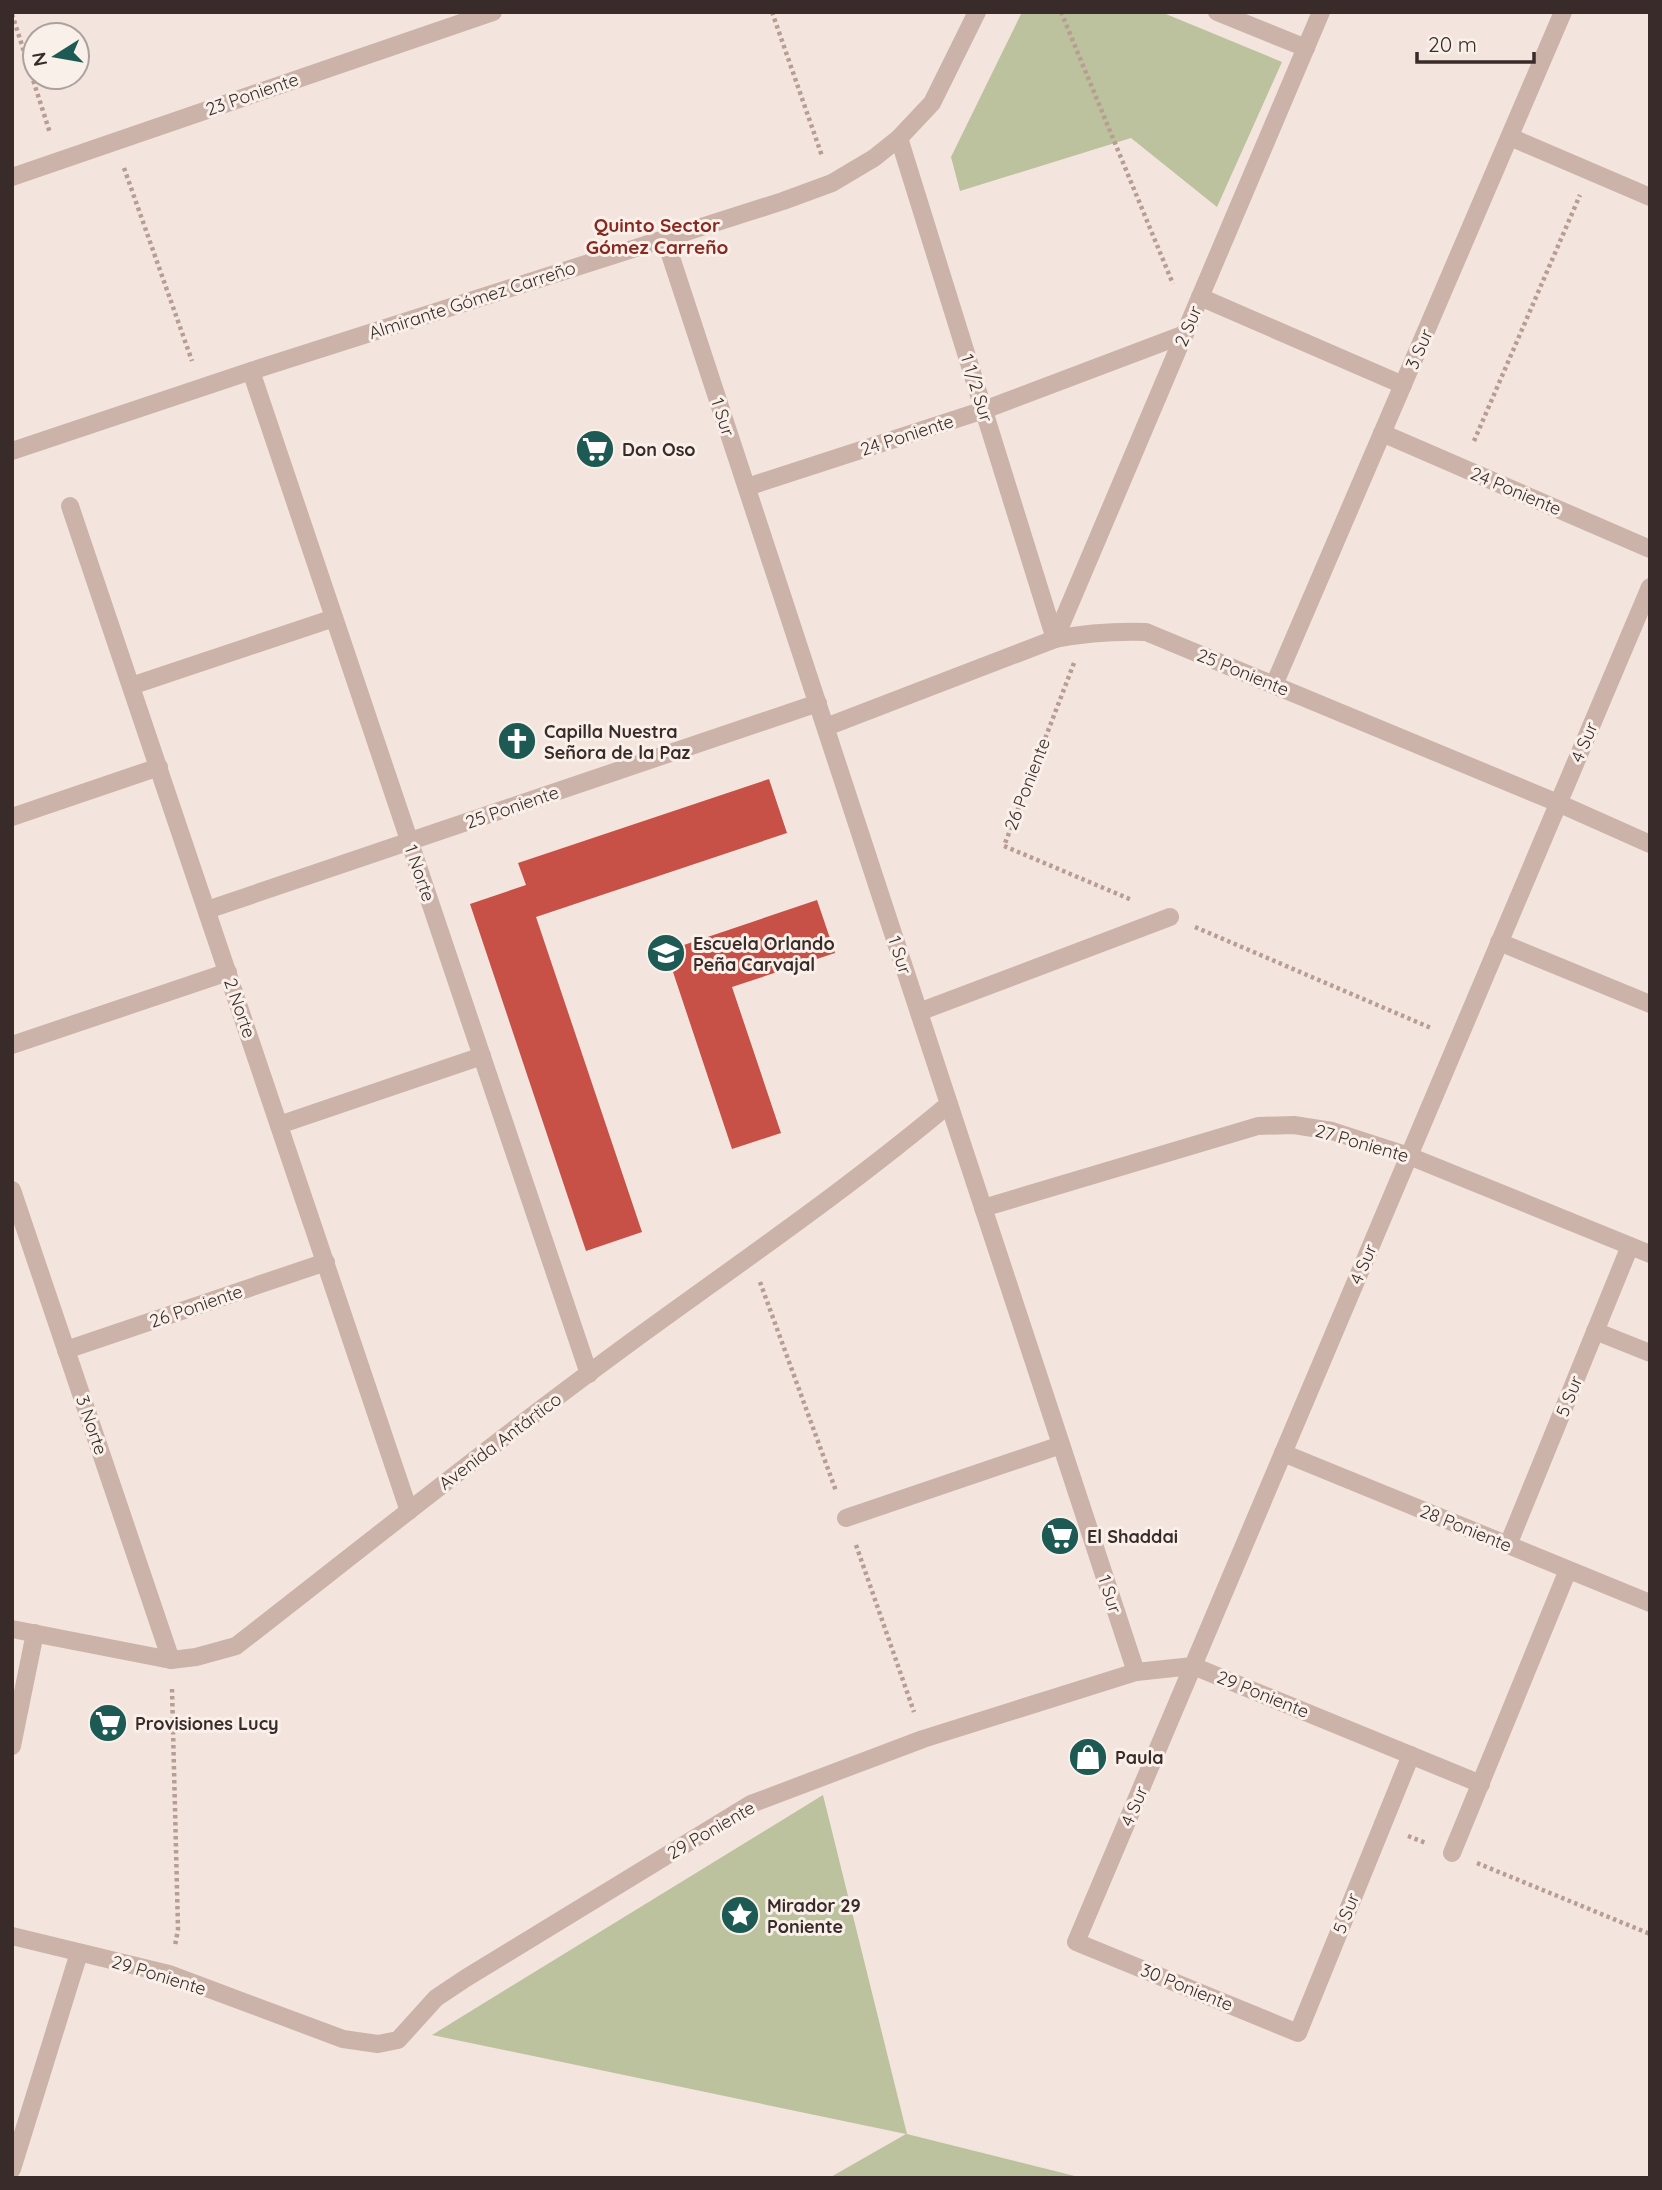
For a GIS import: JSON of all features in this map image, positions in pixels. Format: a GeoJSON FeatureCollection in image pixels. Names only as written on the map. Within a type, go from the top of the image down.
{"type":"FeatureCollection","features":[{"type":"Feature","properties":{"kind":"street","name":"23 Poniente"},"geometry":{"type":"LineString","coordinates":[[12,177],[493,12]]}},
{"type":"Feature","properties":{"kind":"street","name":"Almirante Gómez Carreño"},"geometry":{"type":"LineString","coordinates":[[12,451],[832,183],[874,158],[899,138],[932,103],[977,12]]}},
{"type":"Feature","properties":{"kind":"street"},"geometry":{"type":"LineString","coordinates":[[1217,12],[1306,48]]}},
{"type":"Feature","properties":{"kind":"street","name":"2 Sur"},"geometry":{"type":"LineString","coordinates":[[1055,639],[1321,12]]}},
{"type":"Feature","properties":{"kind":"street","name":"3 Sur"},"geometry":{"type":"LineString","coordinates":[[1274,685],[1563,12]]}},
{"type":"Feature","properties":{"kind":"street"},"geometry":{"type":"LineString","coordinates":[[1510,136],[1650,197]]}},
{"type":"Feature","properties":{"kind":"street","name":"1 1/2 Sur"},"geometry":{"type":"LineString","coordinates":[[899,138],[1055,639]]}},
{"type":"Feature","properties":{"kind":"street","name":"1 Sur"},"geometry":{"type":"LineString","coordinates":[[665,239],[1136,1672]]}},
{"type":"Feature","properties":{"kind":"street"},"geometry":{"type":"LineString","coordinates":[[1200,297],[1403,385]]}},
{"type":"Feature","properties":{"kind":"street","name":"24 Poniente"},"geometry":{"type":"LineString","coordinates":[[747,487],[984,410],[1187,329]]}},
{"type":"Feature","properties":{"kind":"street","name":"1 Norte"},"geometry":{"type":"LineString","coordinates":[[251,371],[589,1374]]}},
{"type":"Feature","properties":{"kind":"street","name":"24 Poniente"},"geometry":{"type":"LineString","coordinates":[[1382,433],[1650,549]]}},
{"type":"Feature","properties":{"kind":"street","name":"2 Norte"},"geometry":{"type":"LineString","coordinates":[[70,506],[409,1511]]}},
{"type":"Feature","properties":{"kind":"street","name":"4 Sur"},"geometry":{"type":"LineString","coordinates":[[1076,1942],[1650,587]]}},
{"type":"Feature","properties":{"kind":"street"},"geometry":{"type":"LineString","coordinates":[[131,686],[334,618]]}},
{"type":"Feature","properties":{"kind":"street","name":"25 Poniente"},"geometry":{"type":"LineString","coordinates":[[826,727],[1055,639],[1085,633],[1146,632],[1558,803],[1650,844]]}},
{"type":"Feature","properties":{"kind":"street","name":"25 Poniente"},"geometry":{"type":"LineString","coordinates":[[207,911],[818,704]]}},
{"type":"Feature","properties":{"kind":"street"},"geometry":{"type":"LineString","coordinates":[[12,817],[159,767]]}},
{"type":"Feature","properties":{"kind":"street"},"geometry":{"type":"LineString","coordinates":[[919,1012],[1170,916]]}},
{"type":"Feature","properties":{"kind":"street"},"geometry":{"type":"LineString","coordinates":[[1499,942],[1650,1004]]}},
{"type":"Feature","properties":{"kind":"street"},"geometry":{"type":"LineString","coordinates":[[12,1045],[228,972]]}},
{"type":"Feature","properties":{"kind":"street"},"geometry":{"type":"LineString","coordinates":[[279,1125],[482,1056]]}},
{"type":"Feature","properties":{"kind":"street","name":"Avenida Antártico"},"geometry":{"type":"LineString","coordinates":[[12,1629],[171,1660],[196,1657],[236,1646],[589,1374],[750,1257],[949,1104]]}},
{"type":"Feature","properties":{"kind":"street","name":"27 Poniente"},"geometry":{"type":"LineString","coordinates":[[983,1208],[1258,1126],[1294,1125],[1332,1131],[1409,1156],[1650,1254]]}},
{"type":"Feature","properties":{"kind":"street","name":"3 Norte"},"geometry":{"type":"LineString","coordinates":[[12,1190],[21,1242],[66,1350],[171,1660]]}},
{"type":"Feature","properties":{"kind":"street","name":"5 Sur"},"geometry":{"type":"LineString","coordinates":[[1508,1545],[1630,1246]]}},
{"type":"Feature","properties":{"kind":"street","name":"26 Poniente"},"geometry":{"type":"LineString","coordinates":[[66,1350],[326,1262]]}},
{"type":"Feature","properties":{"kind":"street"},"geometry":{"type":"LineString","coordinates":[[1595,1331],[1650,1353]]}},
{"type":"Feature","properties":{"kind":"street"},"geometry":{"type":"LineString","coordinates":[[846,1518],[1061,1445]]}},
{"type":"Feature","properties":{"kind":"street","name":"28 Poniente"},"geometry":{"type":"LineString","coordinates":[[1283,1453],[1650,1603]]}},
{"type":"Feature","properties":{"kind":"street"},"geometry":{"type":"LineString","coordinates":[[1452,1853],[1567,1570]]}},
{"type":"Feature","properties":{"kind":"street"},"geometry":{"type":"LineString","coordinates":[[12,1746],[34,1633]]}},
{"type":"Feature","properties":{"kind":"street","name":"29 Poniente"},"geometry":{"type":"LineString","coordinates":[[12,1936],[169,1974],[343,2039],[378,2044],[398,2040],[436,1998],[751,1804],[923,1740],[1136,1672],[1193,1666],[1481,1784]]}},
{"type":"Feature","properties":{"kind":"street","name":"5 Sur"},"geometry":{"type":"LineString","coordinates":[[1298,2032],[1411,1755]]}},
{"type":"Feature","properties":{"kind":"street","name":"30 Poniente"},"geometry":{"type":"LineString","coordinates":[[1076,1942],[1298,2032]]}},
{"type":"Feature","properties":{"kind":"street"},"geometry":{"type":"LineString","coordinates":[[12,2169],[79,1953]]}},
{"type":"Feature","properties":{"kind":"path"},"geometry":{"type":"LineString","coordinates":[[772,12],[832,183]]}},
{"type":"Feature","properties":{"kind":"path"},"geometry":{"type":"LineString","coordinates":[[1061,12],[1187,329]]}},
{"type":"Feature","properties":{"kind":"path"},"geometry":{"type":"LineString","coordinates":[[12,14],[59,160]]}},
{"type":"Feature","properties":{"kind":"path"},"geometry":{"type":"LineString","coordinates":[[114,141],[201,389]]}},
{"type":"Feature","properties":{"kind":"path"},"geometry":{"type":"LineString","coordinates":[[1463,468],[1590,171]]}},
{"type":"Feature","properties":{"kind":"path","name":"26 Poniente"},"geometry":{"type":"LineString","coordinates":[[1085,633],[1004,846],[1458,1040]]}},
{"type":"Feature","properties":{"kind":"path"},"geometry":{"type":"LineString","coordinates":[[171,1660],[178,1929]]}},
{"type":"Feature","properties":{"kind":"path"},"geometry":{"type":"LineString","coordinates":[[1382,1825],[1650,1934]]}},
{"type":"Feature","properties":{"kind":"green space"},"geometry":{"type":"Polygon","coordinates":[[[1022,12],[1161,12],[1282,62],[1217,207],[1131,138],[960,191],[951,157],[1022,12]]]}},
{"type":"Feature","properties":{"kind":"green space","name":"Mirador 29 Poniente"},"geometry":{"type":"Polygon","coordinates":[[[823,1795],[907,2134],[1083,2178],[829,2178],[906,2134],[432,2035],[823,1795]]]}},
{"type":"Feature","properties":{"kind":"building"},"geometry":{"type":"Polygon","coordinates":[[[769,779],[787,833],[536,917],[642,1232],[586,1251],[470,904],[526,885],[518,863],[769,779]]]}},
{"type":"Feature","properties":{"kind":"building"},"geometry":{"type":"Polygon","coordinates":[[[817,900],[835,953],[732,987],[781,1133],[732,1149],[666,951],[817,900]]]}},
{"type":"Feature","properties":{"kind":"place","name":"Don Oso"},"geometry":{"type":"Point","coordinates":[595,449]}},
{"type":"Feature","properties":{"kind":"place","name":"Capilla Nuestra Señora de la Paz"},"geometry":{"type":"Point","coordinates":[517,741]}},
{"type":"Feature","properties":{"kind":"place","name":"Escuela Orlando Peña Carvajal"},"geometry":{"type":"Point","coordinates":[666,953]}},
{"type":"Feature","properties":{"kind":"place","name":"El Shaddai"},"geometry":{"type":"Point","coordinates":[1060,1536]}},
{"type":"Feature","properties":{"kind":"place","name":"Provisiones Lucy"},"geometry":{"type":"Point","coordinates":[108,1723]}},
{"type":"Feature","properties":{"kind":"place","name":"Paula"},"geometry":{"type":"Point","coordinates":[1088,1757]}},
{"type":"Feature","properties":{"kind":"place","name":"Mirador 29 Poniente"},"geometry":{"type":"Point","coordinates":[740,1915]}},
{"type":"Feature","properties":{"kind":"district","name":"Quinto Sector Gómez Carreño"},"geometry":{"type":"Point","coordinates":[657,236]}}]}
